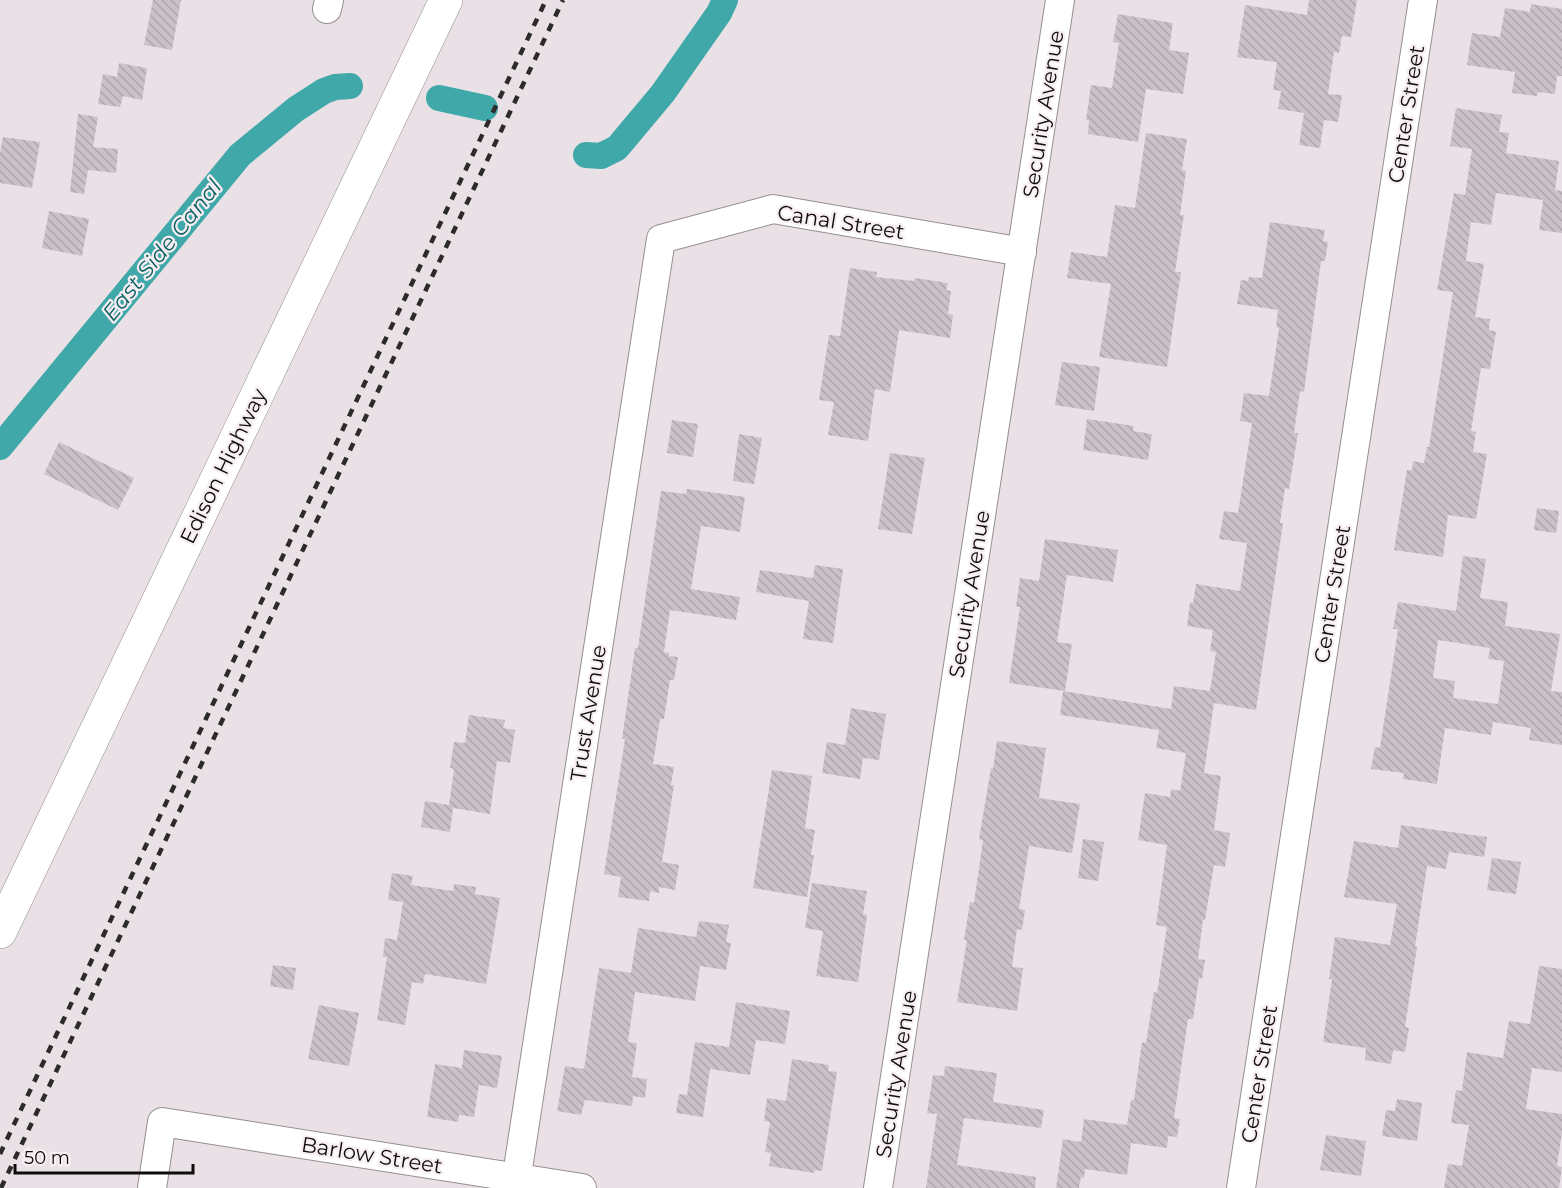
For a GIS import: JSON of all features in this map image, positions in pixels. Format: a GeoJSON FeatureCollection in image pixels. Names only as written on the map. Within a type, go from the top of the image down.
{"type":"FeatureCollection","features":[{"type":"Feature","properties":{"kind":"main road","name":"Edison Highway"},"geometry":{"type":"LineString","coordinates":[[0,932],[446,0]]}},
{"type":"Feature","properties":{"kind":"street","name":"Security Avenue"},"geometry":{"type":"LineString","coordinates":[[878,1188],[1060,0]]}},
{"type":"Feature","properties":{"kind":"street","name":"Center Street"},"geometry":{"type":"LineString","coordinates":[[1241,1188],[1423,0]]}},
{"type":"Feature","properties":{"kind":"street","name":"Canal Street"},"geometry":{"type":"LineString","coordinates":[[662,239],[773,209],[1022,252]]}},
{"type":"Feature","properties":{"kind":"street","name":"Trust Avenue"},"geometry":{"type":"LineString","coordinates":[[516,1183],[662,239]]}},
{"type":"Feature","properties":{"kind":"street","name":"Barlow Street"},"geometry":{"type":"LineString","coordinates":[[152,1188],[162,1122],[516,1183],[582,1188]]}},
{"type":"Feature","properties":{"kind":"building"},"geometry":{"type":"Polygon","coordinates":[[[153,0],[181,0],[172,50],[144,45],[153,0]]]}},
{"type":"Feature","properties":{"kind":"building"},"geometry":{"type":"Polygon","coordinates":[[[1309,0],[1357,0],[1351,37],[1342,36],[1339,53],[1334,52],[1328,94],[1342,95],[1338,122],[1324,120],[1320,148],[1299,145],[1304,113],[1278,109],[1281,91],[1273,90],[1277,62],[1237,57],[1245,5],[1307,15],[1309,0]]]}},
{"type":"Feature","properties":{"kind":"building"},"geometry":{"type":"Polygon","coordinates":[[[1531,4],[1562,9],[1562,76],[1557,76],[1555,94],[1538,92],[1537,96],[1512,93],[1515,72],[1467,65],[1472,33],[1500,37],[1505,8],[1530,12],[1531,4]]]}},
{"type":"Feature","properties":{"kind":"building"},"geometry":{"type":"Polygon","coordinates":[[[1118,14],[1173,23],[1169,50],[1189,53],[1183,94],[1146,89],[1138,142],[1088,134],[1089,120],[1086,120],[1091,85],[1112,88],[1119,43],[1113,42],[1118,14]]]}},
{"type":"Feature","properties":{"kind":"building"},"geometry":{"type":"Polygon","coordinates":[[[119,63],[147,68],[142,100],[123,96],[120,107],[98,104],[103,74],[117,77],[119,63]]]}},
{"type":"Feature","properties":{"kind":"building"},"geometry":{"type":"Polygon","coordinates":[[[1456,108],[1502,115],[1499,132],[1509,133],[1506,153],[1559,161],[1555,190],[1562,191],[1562,233],[1539,230],[1543,200],[1496,193],[1491,225],[1471,222],[1466,261],[1484,264],[1475,317],[1490,319],[1489,330],[1496,332],[1490,369],[1481,368],[1471,431],[1476,432],[1473,452],[1487,454],[1476,519],[1448,515],[1443,557],[1394,550],[1407,470],[1412,470],[1413,461],[1424,463],[1427,447],[1429,447],[1453,292],[1437,290],[1454,193],[1465,195],[1472,149],[1450,146],[1456,108]]]}},
{"type":"Feature","properties":{"kind":"building"},"geometry":{"type":"Polygon","coordinates":[[[78,114],[98,117],[93,147],[118,149],[116,173],[88,170],[84,194],[70,192],[78,114]]]}},
{"type":"Feature","properties":{"kind":"building"},"geometry":{"type":"Polygon","coordinates":[[[1146,133],[1187,139],[1182,170],[1186,171],[1180,215],[1184,215],[1175,272],[1181,272],[1167,367],[1099,357],[1111,284],[1067,278],[1071,252],[1107,257],[1115,205],[1135,208],[1146,133]]]}},
{"type":"Feature","properties":{"kind":"building"},"geometry":{"type":"Polygon","coordinates":[[[3,137],[40,142],[32,188],[0,183],[0,153],[3,137]]]}},
{"type":"Feature","properties":{"kind":"building"},"geometry":{"type":"Polygon","coordinates":[[[49,211],[89,219],[82,256],[42,248],[49,211]]]}},
{"type":"Feature","properties":{"kind":"building"},"geometry":{"type":"Polygon","coordinates":[[[1270,222],[1325,230],[1323,241],[1328,242],[1325,261],[1321,261],[1304,392],[1300,391],[1294,433],[1298,433],[1289,489],[1285,488],[1280,523],[1283,523],[1256,710],[1214,703],[1204,773],[1221,776],[1214,830],[1230,833],[1225,867],[1214,865],[1205,920],[1203,920],[1198,959],[1205,960],[1202,979],[1199,978],[1193,1019],[1188,1019],[1174,1118],[1180,1119],[1177,1137],[1168,1136],[1167,1148],[1131,1143],[1127,1175],[1085,1169],[1079,1188],[1056,1188],[1063,1139],[1081,1142],[1084,1119],[1127,1125],[1131,1100],[1134,1100],[1142,1042],[1146,1043],[1154,992],[1157,993],[1167,927],[1156,925],[1167,845],[1138,840],[1145,793],[1170,797],[1171,789],[1180,791],[1186,753],[1156,748],[1159,730],[1060,715],[1063,691],[1171,709],[1174,686],[1210,691],[1216,652],[1210,651],[1213,630],[1187,626],[1190,602],[1193,603],[1196,584],[1240,591],[1247,543],[1219,539],[1224,511],[1238,513],[1252,423],[1240,421],[1244,393],[1269,396],[1279,328],[1276,327],[1278,310],[1237,304],[1241,280],[1248,281],[1249,277],[1262,278],[1270,222]]]}},
{"type":"Feature","properties":{"kind":"building"},"geometry":{"type":"Polygon","coordinates":[[[850,268],[877,272],[876,277],[914,281],[915,278],[948,283],[946,290],[951,291],[948,314],[953,315],[950,338],[899,330],[890,392],[875,389],[868,441],[828,435],[834,402],[819,400],[829,335],[840,336],[850,268]]]}},
{"type":"Feature","properties":{"kind":"building"},"geometry":{"type":"Polygon","coordinates":[[[1062,362],[1100,367],[1094,411],[1055,405],[1062,362]]]}},
{"type":"Feature","properties":{"kind":"building"},"geometry":{"type":"Polygon","coordinates":[[[1087,419],[1134,426],[1133,431],[1152,434],[1148,460],[1083,450],[1087,419]]]}},
{"type":"Feature","properties":{"kind":"building"},"geometry":{"type":"Polygon","coordinates":[[[672,420],[698,424],[693,457],[667,453],[672,420]]]}},
{"type":"Feature","properties":{"kind":"building"},"geometry":{"type":"Polygon","coordinates":[[[739,434],[762,438],[754,484],[733,481],[739,434]]]}},
{"type":"Feature","properties":{"kind":"building"},"geometry":{"type":"Polygon","coordinates":[[[59,442],[134,478],[118,510],[44,474],[59,442]]]}},
{"type":"Feature","properties":{"kind":"building"},"geometry":{"type":"Polygon","coordinates":[[[890,453],[925,458],[912,534],[878,529],[890,453]]]}},
{"type":"Feature","properties":{"kind":"building"},"geometry":{"type":"Polygon","coordinates":[[[687,489],[745,497],[740,532],[701,526],[691,589],[740,597],[736,620],[670,610],[664,652],[669,653],[669,656],[678,657],[674,680],[670,680],[664,719],[660,719],[653,764],[674,767],[671,785],[674,785],[662,862],[679,865],[675,890],[659,887],[659,893],[650,891],[649,901],[618,897],[621,877],[604,874],[625,739],[622,739],[635,648],[638,648],[661,491],[686,494],[687,489]]]}},
{"type":"Feature","properties":{"kind":"building"},"geometry":{"type":"Polygon","coordinates":[[[1537,508],[1559,511],[1556,533],[1534,530],[1537,508]]]}},
{"type":"Feature","properties":{"kind":"building"},"geometry":{"type":"Polygon","coordinates":[[[1045,539],[1118,550],[1113,582],[1067,575],[1057,642],[1072,644],[1065,691],[1009,683],[1020,607],[1016,607],[1020,578],[1039,581],[1045,539]]]}},
{"type":"Feature","properties":{"kind":"building"},"geometry":{"type":"Polygon","coordinates":[[[1463,556],[1486,559],[1480,598],[1508,602],[1505,626],[1560,634],[1551,691],[1562,692],[1562,745],[1529,740],[1531,728],[1493,722],[1491,735],[1445,728],[1437,784],[1403,779],[1404,773],[1371,769],[1375,747],[1380,748],[1398,629],[1393,629],[1398,602],[1456,611],[1463,556]],[[1438,640],[1433,678],[1455,681],[1453,698],[1498,704],[1504,661],[1488,659],[1490,648],[1438,640]]]}},
{"type":"Feature","properties":{"kind":"building"},"geometry":{"type":"Polygon","coordinates":[[[815,565],[843,569],[833,643],[803,639],[809,601],[756,592],[760,570],[813,578],[815,565]]]}},
{"type":"Feature","properties":{"kind":"building"},"geometry":{"type":"Polygon","coordinates":[[[851,708],[886,714],[879,760],[863,758],[860,779],[822,773],[827,742],[845,745],[851,708]]]}},
{"type":"Feature","properties":{"kind":"building"},"geometry":{"type":"Polygon","coordinates":[[[469,715],[505,720],[503,728],[515,730],[510,763],[497,761],[490,814],[453,808],[450,832],[421,827],[425,801],[449,805],[454,769],[450,768],[454,742],[465,743],[469,715]]]}},
{"type":"Feature","properties":{"kind":"building"},"geometry":{"type":"Polygon","coordinates":[[[997,741],[1046,748],[1039,798],[1080,804],[1072,853],[1029,846],[1019,909],[1025,910],[1022,930],[1017,929],[1012,967],[1023,968],[1017,1011],[957,1002],[967,940],[964,940],[970,902],[974,903],[983,840],[979,839],[997,741]]]}},
{"type":"Feature","properties":{"kind":"building"},"geometry":{"type":"Polygon","coordinates":[[[772,770],[812,776],[805,828],[815,830],[811,855],[814,855],[807,897],[753,888],[772,770]]]}},
{"type":"Feature","properties":{"kind":"building"},"geometry":{"type":"Polygon","coordinates":[[[1401,825],[1487,837],[1484,857],[1449,852],[1446,869],[1427,866],[1405,1027],[1409,1028],[1405,1052],[1393,1050],[1391,1064],[1365,1060],[1366,1048],[1323,1042],[1335,937],[1390,945],[1397,904],[1344,897],[1354,841],[1398,848],[1401,825]]]}},
{"type":"Feature","properties":{"kind":"building"},"geometry":{"type":"Polygon","coordinates":[[[1083,839],[1104,842],[1098,881],[1078,878],[1083,839]]]}},
{"type":"Feature","properties":{"kind":"building"},"geometry":{"type":"Polygon","coordinates":[[[1492,858],[1521,862],[1516,894],[1487,890],[1492,858]]]}},
{"type":"Feature","properties":{"kind":"building"},"geometry":{"type":"Polygon","coordinates":[[[392,873],[413,876],[411,885],[453,891],[454,884],[476,887],[475,894],[500,898],[486,984],[425,974],[423,984],[412,982],[405,1025],[377,1020],[387,957],[383,957],[385,938],[397,940],[403,902],[388,900],[392,873]]]}},
{"type":"Feature","properties":{"kind":"building"},"geometry":{"type":"Polygon","coordinates":[[[812,883],[867,891],[863,914],[867,915],[858,982],[816,976],[823,931],[805,928],[812,883]]]}},
{"type":"Feature","properties":{"kind":"building"},"geometry":{"type":"Polygon","coordinates":[[[699,921],[729,925],[726,942],[731,943],[726,970],[700,966],[695,1001],[635,992],[628,1042],[637,1043],[632,1077],[647,1079],[645,1098],[633,1096],[632,1106],[585,1100],[581,1115],[557,1111],[565,1066],[584,1069],[599,968],[631,973],[638,928],[696,937],[699,921]]]}},
{"type":"Feature","properties":{"kind":"building"},"geometry":{"type":"Polygon","coordinates":[[[273,965],[296,968],[293,990],[270,986],[273,965]]]}},
{"type":"Feature","properties":{"kind":"building"},"geometry":{"type":"Polygon","coordinates":[[[1539,966],[1562,969],[1562,1072],[1532,1068],[1526,1109],[1562,1114],[1557,1166],[1562,1167],[1559,1188],[1444,1188],[1448,1164],[1462,1166],[1469,1125],[1451,1123],[1456,1090],[1462,1091],[1467,1052],[1503,1058],[1509,1021],[1530,1024],[1539,966]]]}},
{"type":"Feature","properties":{"kind":"building"},"geometry":{"type":"Polygon","coordinates":[[[736,1002],[790,1011],[785,1044],[756,1040],[750,1075],[710,1069],[703,1117],[676,1113],[679,1094],[687,1095],[695,1042],[729,1047],[736,1002]]]}},
{"type":"Feature","properties":{"kind":"building"},"geometry":{"type":"Polygon","coordinates":[[[319,1005],[359,1013],[349,1066],[308,1059],[319,1005]]]}},
{"type":"Feature","properties":{"kind":"building"},"geometry":{"type":"Polygon","coordinates":[[[464,1050],[502,1056],[497,1088],[479,1085],[474,1117],[459,1115],[458,1122],[427,1117],[435,1064],[462,1068],[464,1050]]]}},
{"type":"Feature","properties":{"kind":"building"},"geometry":{"type":"Polygon","coordinates":[[[792,1059],[829,1065],[828,1071],[837,1072],[822,1171],[815,1170],[814,1173],[769,1166],[771,1153],[765,1152],[770,1122],[764,1121],[767,1098],[786,1101],[792,1059]]]}},
{"type":"Feature","properties":{"kind":"building"},"geometry":{"type":"Polygon","coordinates":[[[945,1066],[997,1073],[993,1102],[1044,1110],[1041,1128],[964,1118],[957,1165],[1036,1177],[1035,1188],[926,1188],[937,1114],[927,1113],[933,1075],[944,1076],[945,1066]]]}},
{"type":"Feature","properties":{"kind":"building"},"geometry":{"type":"Polygon","coordinates":[[[1397,1099],[1422,1103],[1417,1141],[1382,1136],[1386,1110],[1395,1111],[1397,1099]]]}},
{"type":"Feature","properties":{"kind":"building"},"geometry":{"type":"Polygon","coordinates":[[[1326,1135],[1366,1141],[1361,1176],[1320,1170],[1326,1135]]]}},
{"type":"Feature","properties":{"kind":"waterway","name":"East Side Canal"},"geometry":{"type":"LineString","coordinates":[[586,155],[601,156],[617,148],[663,93],[719,13],[725,0]]}},
{"type":"Feature","properties":{"kind":"waterway","name":"East Side Canal"},"geometry":{"type":"LineString","coordinates":[[0,447],[240,155],[296,109],[324,91],[335,87],[350,86]]}},
{"type":"Feature","properties":{"kind":"waterway","name":"East Side Canal"},"geometry":{"type":"LineString","coordinates":[[439,98],[485,108]]}},
{"type":"Feature","properties":{"kind":"railway"},"geometry":{"type":"LineString","coordinates":[[0,1154],[546,0]]}},
{"type":"Feature","properties":{"kind":"railway"},"geometry":{"type":"LineString","coordinates":[[1,1188],[563,0]]}}]}
